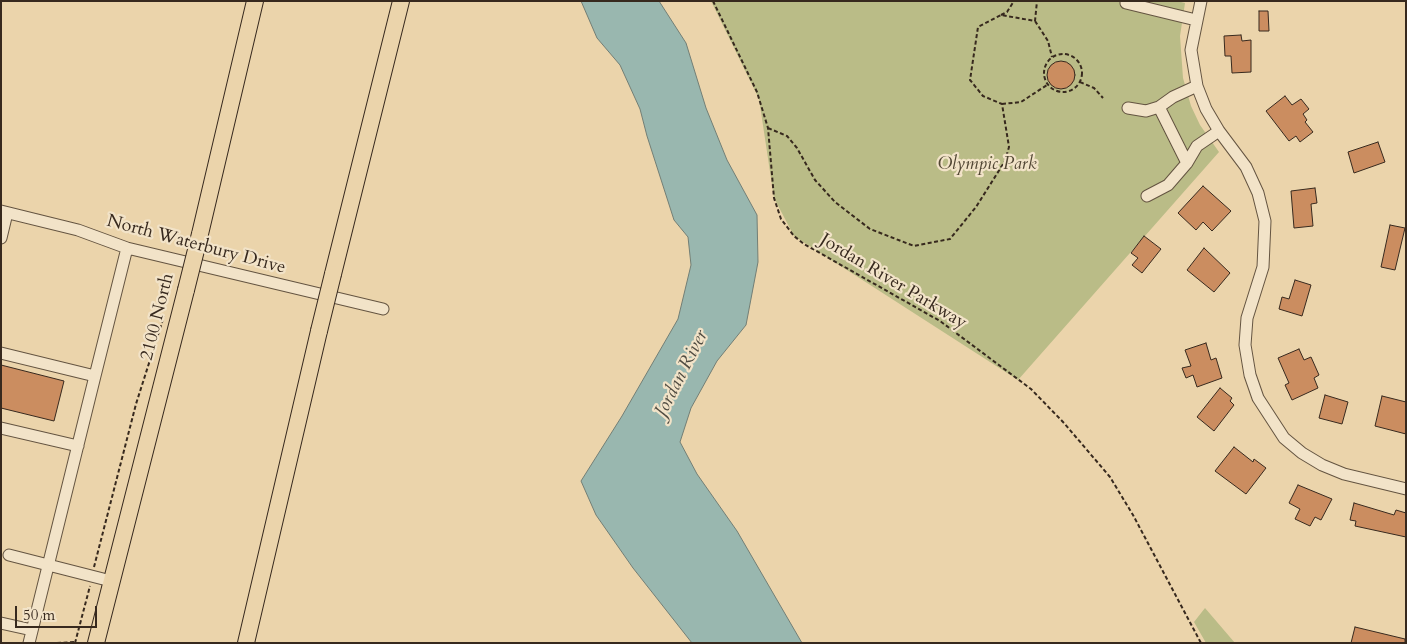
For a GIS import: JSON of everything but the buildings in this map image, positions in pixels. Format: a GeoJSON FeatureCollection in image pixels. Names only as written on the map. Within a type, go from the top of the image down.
{"type":"FeatureCollection","features":[{"type":"Feature","properties":{"kind":"highway","name":"2100 North"},"geometry":{"type":"LineString","coordinates":[[96,643],[200,234],[255,1]]}},
{"type":"Feature","properties":{"kind":"highway"},"geometry":{"type":"LineString","coordinates":[[246,643],[319,331],[401,1]]}},
{"type":"Feature","properties":{"kind":"street"},"geometry":{"type":"LineString","coordinates":[[1201,1],[1192,50],[1197,86],[1206,109],[1219,131],[1246,166],[1258,193],[1265,222],[1263,267],[1248,318],[1245,345],[1250,375],[1258,398],[1284,438],[1302,453],[1322,465],[1344,474],[1406,489]]}},
{"type":"Feature","properties":{"kind":"street"},"geometry":{"type":"LineString","coordinates":[[1126,2],[1196,20]]}},
{"type":"Feature","properties":{"kind":"street"},"geometry":{"type":"LineString","coordinates":[[1128,108],[1146,111],[1159,107],[1173,97],[1197,86]]}},
{"type":"Feature","properties":{"kind":"street"},"geometry":{"type":"LineString","coordinates":[[1159,107],[1188,162]]}},
{"type":"Feature","properties":{"kind":"street"},"geometry":{"type":"LineString","coordinates":[[1147,196],[1168,186],[1188,162],[1197,146],[1219,131]]}},
{"type":"Feature","properties":{"kind":"street"},"geometry":{"type":"LineString","coordinates":[[1,238],[4,212]]}},
{"type":"Feature","properties":{"kind":"street","name":"North Waterbury Drive"},"geometry":{"type":"LineString","coordinates":[[4,212],[78,230],[127,248],[383,310]]}},
{"type":"Feature","properties":{"kind":"street"},"geometry":{"type":"LineString","coordinates":[[29,643],[127,248]]}},
{"type":"Feature","properties":{"kind":"street"},"geometry":{"type":"LineString","coordinates":[[1,353],[96,376]]}},
{"type":"Feature","properties":{"kind":"street"},"geometry":{"type":"LineString","coordinates":[[1,428],[78,446]]}},
{"type":"Feature","properties":{"kind":"street"},"geometry":{"type":"LineString","coordinates":[[9,555],[111,580]]}},
{"type":"Feature","properties":{"kind":"street"},"geometry":{"type":"LineString","coordinates":[[1,623],[32,630]]}},
{"type":"Feature","properties":{"kind":"path","name":"Jordan River Parkway"},"geometry":{"type":"LineString","coordinates":[[713,1],[757,92],[768,128],[774,198],[781,219],[794,236],[804,244],[940,321],[1031,389],[1064,422],[1110,478],[1133,515],[1201,643]]}},
{"type":"Feature","properties":{"kind":"path"},"geometry":{"type":"LineString","coordinates":[[1014,1],[1007,12],[990,19],[978,27],[970,80],[983,96],[1002,104],[1021,102],[1047,85]]}},
{"type":"Feature","properties":{"kind":"path"},"geometry":{"type":"LineString","coordinates":[[1036,1],[1035,21],[1048,41],[1052,57]]}},
{"type":"Feature","properties":{"kind":"path"},"geometry":{"type":"LineString","coordinates":[[1001,15],[1035,21]]}},
{"type":"Feature","properties":{"kind":"path"},"geometry":{"type":"LineString","coordinates":[[1064,54],[1075,59],[1082,69],[1080,82],[1071,91],[1064,93],[1052,90],[1047,85],[1043,73],[1044,67],[1052,57],[1064,54]]}},
{"type":"Feature","properties":{"kind":"path"},"geometry":{"type":"LineString","coordinates":[[1080,82],[1094,88],[1103,98]]}},
{"type":"Feature","properties":{"kind":"path"},"geometry":{"type":"LineString","coordinates":[[768,128],[787,136],[797,148],[815,180],[834,202],[870,230],[914,246],[950,239],[976,207],[1004,161],[1009,146],[1002,104]]}},
{"type":"Feature","properties":{"kind":"path"},"geometry":{"type":"LineString","coordinates":[[57,643],[76,642],[136,404],[166,311]]}},
{"type":"Feature","properties":{"kind":"green space","name":"Olympic Park"},"geometry":{"type":"Polygon","coordinates":[[[711,1],[1177,1],[1185,3],[1180,36],[1183,78],[1191,106],[1200,125],[1219,152],[1018,380],[794,236],[774,198],[759,99],[711,1]]]}},
{"type":"Feature","properties":{"kind":"green space"},"geometry":{"type":"Polygon","coordinates":[[[1205,608],[1235,643],[1206,643],[1194,622],[1205,608]]]}},
{"type":"Feature","properties":{"kind":"water","name":"Jordan River"},"geometry":{"type":"Polygon","coordinates":[[[581,1],[659,1],[686,43],[706,108],[727,160],[757,215],[758,262],[746,325],[717,361],[691,408],[680,442],[697,474],[737,531],[802,643],[692,643],[633,568],[596,515],[581,481],[622,416],[678,319],[691,265],[688,237],[674,220],[640,109],[620,65],[597,38],[581,1]]]}}]}
